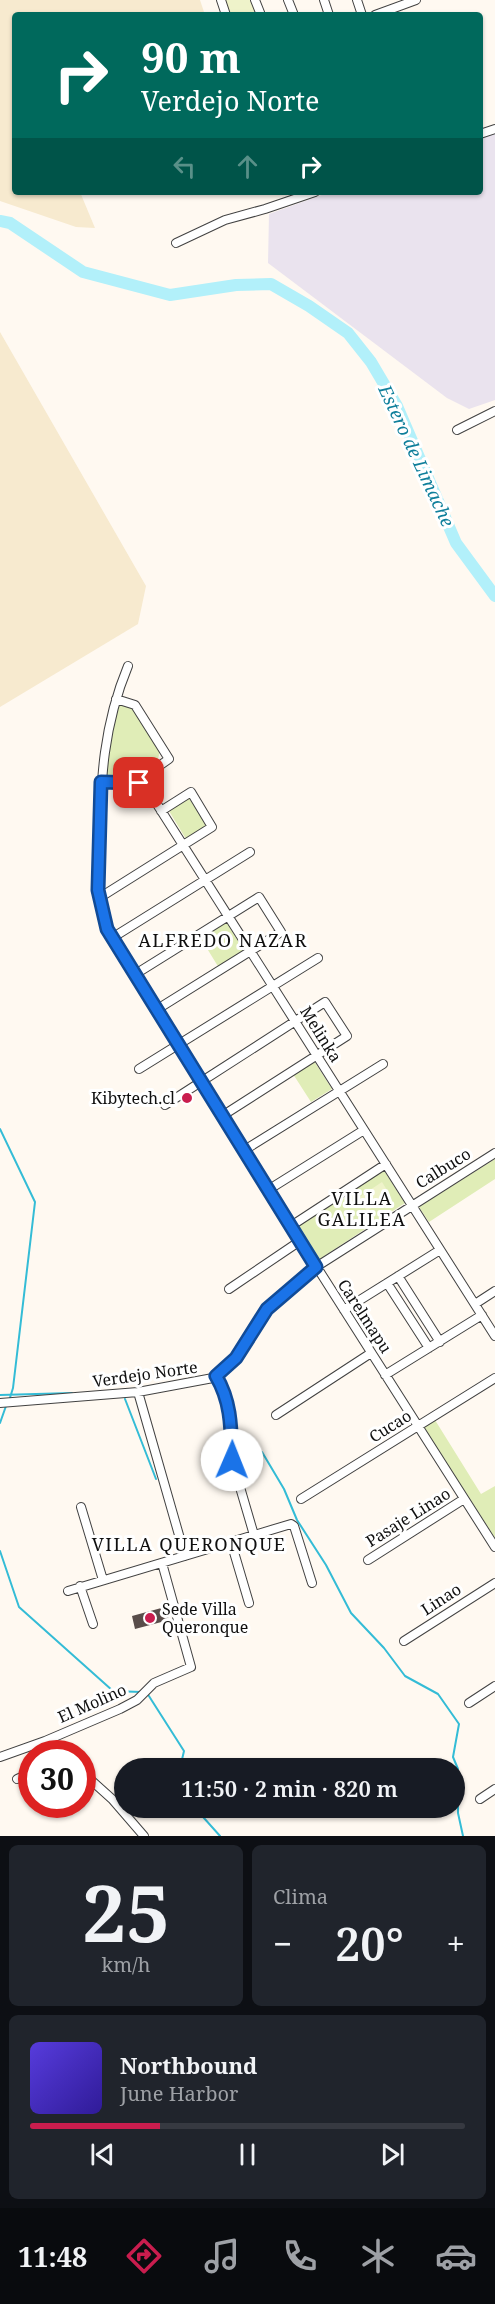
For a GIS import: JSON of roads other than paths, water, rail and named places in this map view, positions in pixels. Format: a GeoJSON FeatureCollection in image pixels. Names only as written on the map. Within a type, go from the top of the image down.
{"type":"FeatureCollection","features":[{"type":"Feature","properties":{"kind":"street"},"geometry":{"type":"LineString","coordinates":[[380,12],[394,4],[416,0]]}},
{"type":"Feature","properties":{"kind":"street"},"geometry":{"type":"LineString","coordinates":[[176,243],[225,220],[306,195]]}},
{"type":"Feature","properties":{"kind":"street"},"geometry":{"type":"LineString","coordinates":[[457,430],[495,411]]}},
{"type":"Feature","properties":{"kind":"street","name":"Carelmapu"},"geometry":{"type":"LineString","coordinates":[[128,666],[116,699],[105,744],[101,782],[99,898],[104,920],[134,975],[267,1190],[495,1547]]}},
{"type":"Feature","properties":{"kind":"street"},"geometry":{"type":"LineString","coordinates":[[101,782],[139,783],[142,778],[169,759],[135,705],[116,699]]}},
{"type":"Feature","properties":{"kind":"street","name":"Melinka"},"geometry":{"type":"LineString","coordinates":[[139,783],[148,790],[161,810],[495,1336]]}},
{"type":"Feature","properties":{"kind":"street"},"geometry":{"type":"LineString","coordinates":[[99,898],[212,827],[191,792],[161,810]]}},
{"type":"Feature","properties":{"kind":"street"},"geometry":{"type":"LineString","coordinates":[[112,938],[250,852]]}},
{"type":"Feature","properties":{"kind":"street"},"geometry":{"type":"LineString","coordinates":[[134,975],[259,897],[281,932],[156,1010]]}},
{"type":"Feature","properties":{"kind":"street"},"geometry":{"type":"LineString","coordinates":[[139,1069],[318,958]]}},
{"type":"Feature","properties":{"kind":"street"},"geometry":{"type":"LineString","coordinates":[[165,1105],[325,1002],[347,1036],[222,1116]]}},
{"type":"Feature","properties":{"kind":"street"},"geometry":{"type":"LineString","coordinates":[[243,1151],[383,1064]]}},
{"type":"Feature","properties":{"kind":"street"},"geometry":{"type":"LineString","coordinates":[[267,1190],[364,1130]]}},
{"type":"Feature","properties":{"kind":"street","name":"Calbuco"},"geometry":{"type":"LineString","coordinates":[[316,1267],[495,1153]]}},
{"type":"Feature","properties":{"kind":"street"},"geometry":{"type":"LineString","coordinates":[[291,1226],[386,1164]]}},
{"type":"Feature","properties":{"kind":"street"},"geometry":{"type":"LineString","coordinates":[[229,1289],[300,1241]]}},
{"type":"Feature","properties":{"kind":"street"},"geometry":{"type":"LineString","coordinates":[[344,1310],[440,1250]]}},
{"type":"Feature","properties":{"kind":"street","name":"Verdejo Norte"},"geometry":{"type":"LineString","coordinates":[[1,1402],[138,1392],[206,1381],[216,1376],[236,1358],[267,1309],[316,1267]]}},
{"type":"Feature","properties":{"kind":"street"},"geometry":{"type":"LineString","coordinates":[[398,1276],[440,1342]]}},
{"type":"Feature","properties":{"kind":"street"},"geometry":{"type":"LineString","coordinates":[[387,1283],[429,1348]]}},
{"type":"Feature","properties":{"kind":"street"},"geometry":{"type":"LineString","coordinates":[[475,1304],[495,1291]]}},
{"type":"Feature","properties":{"kind":"street"},"geometry":{"type":"LineString","coordinates":[[386,1375],[482,1315]]}},
{"type":"Feature","properties":{"kind":"street"},"geometry":{"type":"LineString","coordinates":[[276,1415],[371,1353]]}},
{"type":"Feature","properties":{"kind":"street"},"geometry":{"type":"LineString","coordinates":[[216,1376],[227,1401],[233,1437],[232,1460],[254,1535]]}},
{"type":"Feature","properties":{"kind":"street","name":"Cucao"},"geometry":{"type":"LineString","coordinates":[[301,1499],[495,1378]]}},
{"type":"Feature","properties":{"kind":"street"},"geometry":{"type":"LineString","coordinates":[[138,1392],[185,1556]]}},
{"type":"Feature","properties":{"kind":"street","name":"Pasaje Linao"},"geometry":{"type":"LineString","coordinates":[[368,1560],[465,1499]]}},
{"type":"Feature","properties":{"kind":"street"},"geometry":{"type":"LineString","coordinates":[[81,1507],[103,1580]]}},
{"type":"Feature","properties":{"kind":"street"},"geometry":{"type":"LineString","coordinates":[[68,1591],[291,1524],[294,1526],[312,1583]]}},
{"type":"Feature","properties":{"kind":"street"},"geometry":{"type":"LineString","coordinates":[[231,1542],[249,1603]]}},
{"type":"Feature","properties":{"kind":"street","name":"El Molino"},"geometry":{"type":"LineString","coordinates":[[47,1740],[120,1709],[154,1683],[191,1667],[162,1563]]}},
{"type":"Feature","properties":{"kind":"street","name":"Linao"},"geometry":{"type":"LineString","coordinates":[[404,1641],[495,1583]]}},
{"type":"Feature","properties":{"kind":"street"},"geometry":{"type":"LineString","coordinates":[[80,1587],[93,1624]]}},
{"type":"Feature","properties":{"kind":"street"},"geometry":{"type":"LineString","coordinates":[[469,1703],[495,1686]]}},
{"type":"Feature","properties":{"kind":"street","name":"El Molino"},"geometry":{"type":"LineString","coordinates":[[0,1757],[18,1751]]}},
{"type":"Feature","properties":{"kind":"street"},"geometry":{"type":"LineString","coordinates":[[96,1785],[112,1799],[144,1836]]}},
{"type":"Feature","properties":{"kind":"street"},"geometry":{"type":"LineString","coordinates":[[480,1799],[495,1789]]}},
{"type":"Feature","properties":{"kind":"waterway","name":"Estero de Limache"},"geometry":{"type":"LineString","coordinates":[[0,221],[10,223],[83,272],[170,295],[236,285],[271,284],[309,306],[348,333],[371,362],[397,406],[456,543],[495,596]]}},
{"type":"Feature","properties":{"kind":"waterway"},"geometry":{"type":"LineString","coordinates":[[0,1129],[35,1202],[13,1388],[9,1401]]}},
{"type":"Feature","properties":{"kind":"waterway"},"geometry":{"type":"LineString","coordinates":[[0,1395],[72,1393]]}},
{"type":"Feature","properties":{"kind":"waterway"},"geometry":{"type":"LineString","coordinates":[[125,1399],[156,1479]]}},
{"type":"Feature","properties":{"kind":"waterway"},"geometry":{"type":"LineString","coordinates":[[0,1423],[6,1406]]}},
{"type":"Feature","properties":{"kind":"waterway"},"geometry":{"type":"LineString","coordinates":[[262,1452],[284,1489],[297,1520],[326,1565],[351,1613],[384,1648],[405,1676],[438,1694],[459,1724],[453,1757],[458,1769],[458,1813],[463,1836]]}},
{"type":"Feature","properties":{"kind":"waterway"},"geometry":{"type":"LineString","coordinates":[[0,1551],[19,1607],[113,1691],[141,1692]]}},
{"type":"Feature","properties":{"kind":"waterway"},"geometry":{"type":"LineString","coordinates":[[147,1693],[184,1751],[182,1758]]}},
{"type":"Feature","properties":{"kind":"waterway"},"geometry":{"type":"LineString","coordinates":[[204,1818],[220,1836]]}},
{"type":"Feature","properties":{"kind":"place","name":"Kibytech.cl"},"geometry":{"type":"Point","coordinates":[187,1098]}},
{"type":"Feature","properties":{"kind":"place","name":"Sede Villa Queronque"},"geometry":{"type":"Point","coordinates":[150,1618]}},
{"type":"Feature","properties":{"kind":"district","name":"ALFREDO NAZAR"},"geometry":{"type":"Point","coordinates":[223,941]}},
{"type":"Feature","properties":{"kind":"district","name":"VILLA GALILEA"},"geometry":{"type":"Point","coordinates":[362,1209]}},
{"type":"Feature","properties":{"kind":"district","name":"VILLA QUERONQUE"},"geometry":{"type":"Point","coordinates":[189,1545]}}]}
